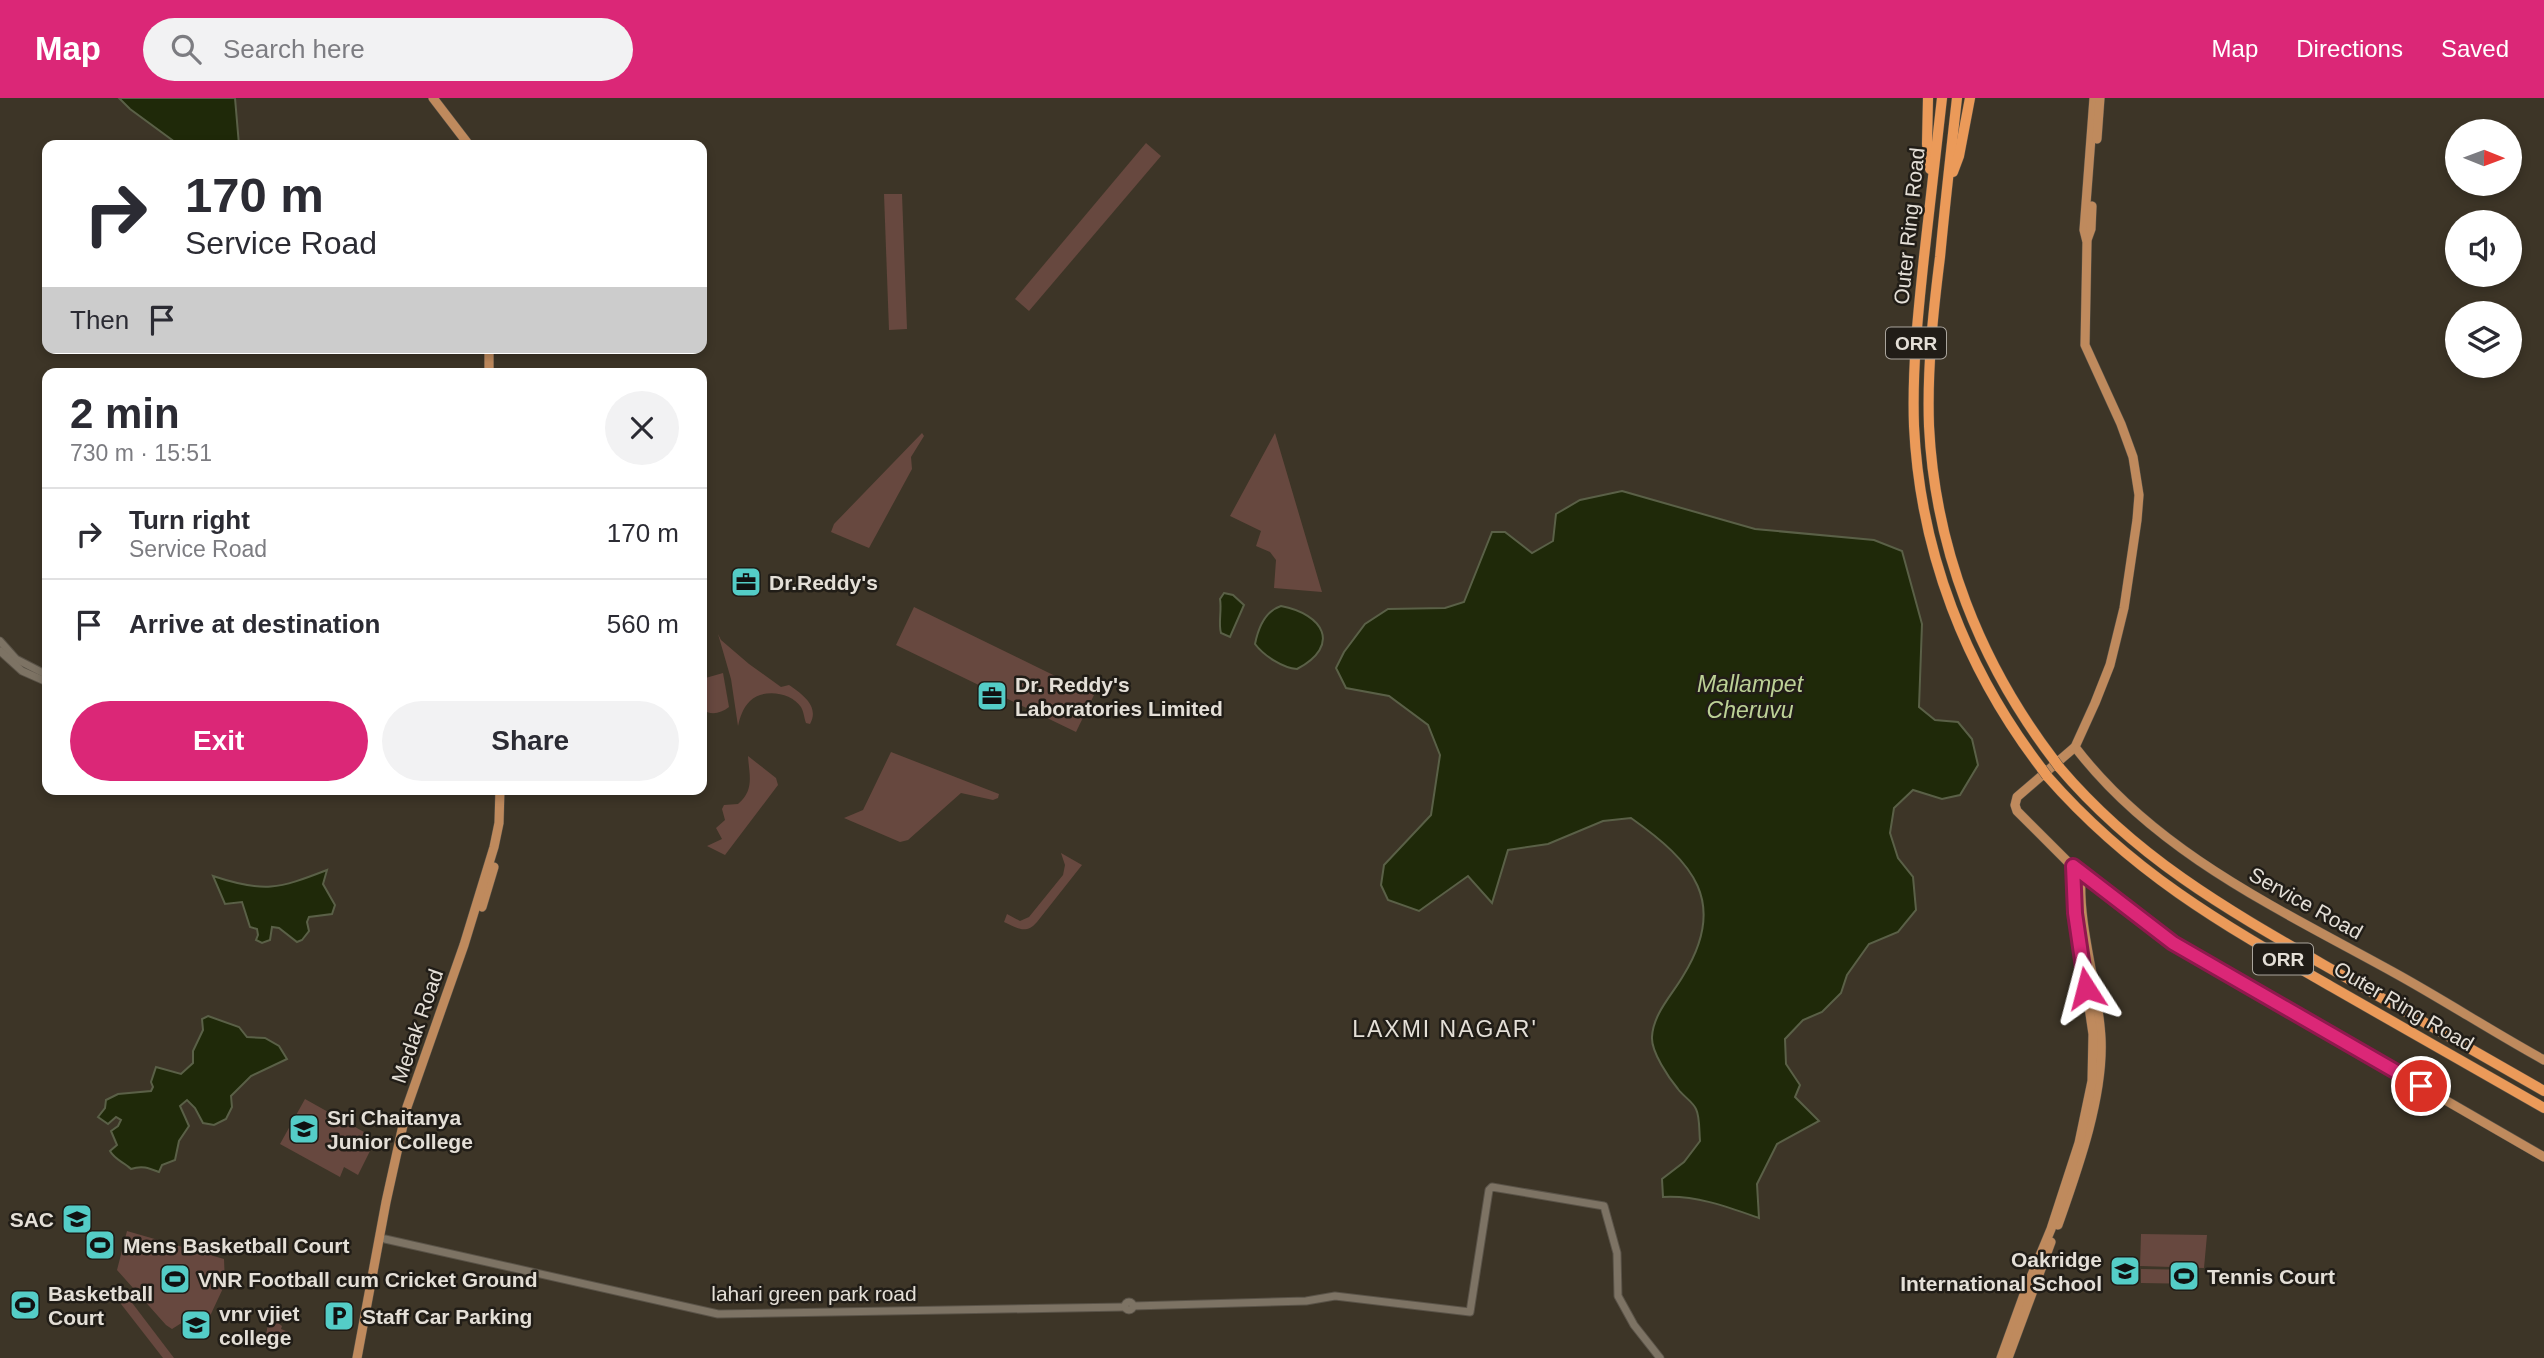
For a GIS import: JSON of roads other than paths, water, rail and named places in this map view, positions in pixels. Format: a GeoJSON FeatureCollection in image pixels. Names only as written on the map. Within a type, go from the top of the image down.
{"type":"FeatureCollection","features":[{"type":"Feature","properties":{"kind":"highway"},"geometry":{"type":"LineString","coordinates":[[1928,98],[1927,144],[1932,187]]}},
{"type":"Feature","properties":{"kind":"highway","name":"Outer Ring Road"},"geometry":{"type":"LineString","coordinates":[[1942,98],[1916,335],[1914,425],[1921,492],[1929,536],[1943,587],[1975,663],[1996,702],[2045,773],[2078,811],[2111,843],[2181,897],[2544,1108]]}},
{"type":"Feature","properties":{"kind":"highway","name":"Outer Ring Road"},"geometry":{"type":"LineString","coordinates":[[1957,98],[1931,336],[1929,424],[1939,512],[1957,582],[2004,685],[2056,764],[2089,801],[2121,831],[2189,884],[2274,936],[2544,1091]]}},
{"type":"Feature","properties":{"kind":"highway"},"geometry":{"type":"LineString","coordinates":[[1947,187],[1959,156],[1970,98]]}},
{"type":"Feature","properties":{"kind":"main road"},"geometry":{"type":"LineString","coordinates":[[433,98],[465,140]]}},
{"type":"Feature","properties":{"kind":"main road"},"geometry":{"type":"LineString","coordinates":[[440,98],[471,140]]}},
{"type":"Feature","properties":{"kind":"main road"},"geometry":{"type":"LineString","coordinates":[[2094,98],[2084,230],[2087,242],[2085,345],[2121,424],[2137,472],[2137,520],[2124,608],[2110,665],[2075,747],[2017,797],[2017,811],[2081,874],[2173,943],[2544,1157]]}},
{"type":"Feature","properties":{"kind":"main road"},"geometry":{"type":"LineString","coordinates":[[2087,242],[2091,229],[2100,98]]}},
{"type":"Feature","properties":{"kind":"main road","name":"Service Road"},"geometry":{"type":"LineString","coordinates":[[2075,747],[2107,784],[2180,849],[2225,878],[2418,985],[2544,1060]]}},
{"type":"Feature","properties":{"kind":"main road","name":"Medak Road"},"geometry":{"type":"LineString","coordinates":[[357,1358],[400,1137],[494,847],[499,823],[500,795]]}},
{"type":"Feature","properties":{"kind":"main road","name":"Medak Road"},"geometry":{"type":"LineString","coordinates":[[362,1358],[399,1164],[413,1108],[500,848],[505,824],[505,795]]}},
{"type":"Feature","properties":{"kind":"main road"},"geometry":{"type":"LineString","coordinates":[[2001,1358],[2051,1229],[2079,1143],[2092,1081],[2093,1034],[2075,913],[2073,866]]}},
{"type":"Feature","properties":{"kind":"main road"},"geometry":{"type":"LineString","coordinates":[[2008,1358],[2081,1157],[2096,1094],[2101,1035],[2081,906],[2081,874]]}},
{"type":"Feature","properties":{"kind":"street"},"geometry":{"type":"LineString","coordinates":[[0,641],[16,659],[42,672]]}},
{"type":"Feature","properties":{"kind":"street"},"geometry":{"type":"LineString","coordinates":[[0,652],[22,671],[42,680]]}},
{"type":"Feature","properties":{"kind":"street","name":"lahari green park road"},"geometry":{"type":"LineString","coordinates":[[384,1239],[718,1314],[1306,1301],[1335,1296],[1470,1312],[1489,1190],[1492,1187],[1604,1206],[1617,1253],[1618,1296],[1634,1325],[1660,1358]]}},
{"type":"Feature","properties":{"kind":"water"},"geometry":{"type":"Polygon","coordinates":[[[119,98],[235,98],[239,140],[172,140],[119,98]]]}},
{"type":"Feature","properties":{"kind":"water","name":"Mallampet Cheruvu"},"geometry":{"type":"Polygon","coordinates":[[[1622,491],[1755,529],[1874,540],[1902,551],[1922,624],[1919,707],[1935,720],[1958,722],[1972,739],[1978,765],[1960,795],[1942,799],[1913,790],[1894,808],[1890,833],[1898,858],[1913,877],[1916,910],[1898,932],[1869,944],[1847,975],[1841,993],[1822,1012],[1803,1020],[1785,1039],[1786,1064],[1800,1085],[1795,1097],[1819,1121],[1777,1144],[1757,1184],[1759,1218],[1700,1200],[1663,1197],[1662,1179],[1684,1162],[1700,1141],[1696,1109],[1666,1072],[1652,1043],[1653,1029],[1659,1013],[1697,950],[1703,926],[1703,905],[1698,886],[1687,868],[1653,834],[1631,818],[1603,821],[1548,844],[1508,850],[1492,903],[1468,876],[1419,911],[1388,900],[1381,885],[1384,865],[1431,815],[1440,755],[1428,725],[1389,696],[1346,688],[1336,668],[1344,652],[1365,624],[1388,609],[1445,608],[1464,602],[1492,532],[1505,532],[1532,553],[1553,541],[1556,514],[1580,500],[1622,491]]]}},
{"type":"Feature","properties":{"kind":"water"},"geometry":{"type":"Polygon","coordinates":[[[1224,593],[1233,595],[1244,605],[1230,637],[1221,633],[1220,629],[1220,599],[1224,593]]]}},
{"type":"Feature","properties":{"kind":"water"},"geometry":{"type":"Polygon","coordinates":[[[1281,606],[1308,616],[1322,632],[1323,641],[1319,650],[1311,660],[1297,669],[1274,661],[1255,644],[1260,627],[1267,616],[1281,606]]]}},
{"type":"Feature","properties":{"kind":"water"},"geometry":{"type":"Polygon","coordinates":[[[327,870],[323,884],[335,905],[332,914],[309,917],[309,931],[297,942],[279,928],[272,927],[270,940],[262,943],[256,940],[257,929],[250,927],[242,902],[225,904],[213,876],[245,885],[271,887],[327,870]]]}},
{"type":"Feature","properties":{"kind":"water"},"geometry":{"type":"Polygon","coordinates":[[[208,1016],[239,1027],[247,1037],[265,1038],[279,1046],[287,1059],[251,1076],[231,1096],[232,1107],[226,1119],[214,1125],[203,1123],[187,1100],[180,1106],[189,1126],[179,1141],[175,1160],[162,1165],[159,1172],[142,1167],[131,1169],[110,1151],[117,1145],[111,1131],[121,1120],[116,1117],[108,1124],[98,1117],[105,1108],[106,1100],[118,1094],[151,1091],[156,1067],[181,1074],[193,1063],[193,1051],[203,1030],[202,1019],[208,1016]]]}},
{"type":"Feature","properties":{"kind":"place","name":"Dr.Reddy's"},"geometry":{"type":"Point","coordinates":[746,582]}},
{"type":"Feature","properties":{"kind":"place","name":"Dr. Reddy's Laboratories Limited"},"geometry":{"type":"Point","coordinates":[992,696]}},
{"type":"Feature","properties":{"kind":"place","name":"Sri Chaitanya Junior College"},"geometry":{"type":"Point","coordinates":[304,1129]}},
{"type":"Feature","properties":{"kind":"place","name":"SAC"},"geometry":{"type":"Point","coordinates":[77,1219]}},
{"type":"Feature","properties":{"kind":"place","name":"Mens Basketball Court"},"geometry":{"type":"Point","coordinates":[100,1245]}},
{"type":"Feature","properties":{"kind":"place","name":"Oakridge International School"},"geometry":{"type":"Point","coordinates":[2125,1271]}},
{"type":"Feature","properties":{"kind":"place","name":"Tennis Court"},"geometry":{"type":"Point","coordinates":[2184,1276]}},
{"type":"Feature","properties":{"kind":"place","name":"VNR Football cum Cricket Ground"},"geometry":{"type":"Point","coordinates":[175,1279]}},
{"type":"Feature","properties":{"kind":"place","name":"Basketball Court"},"geometry":{"type":"Point","coordinates":[25,1305]}},
{"type":"Feature","properties":{"kind":"place","name":"Staff Car Parking"},"geometry":{"type":"Point","coordinates":[339,1316]}},
{"type":"Feature","properties":{"kind":"place","name":"vnr vjiet college"},"geometry":{"type":"Point","coordinates":[196,1325]}},
{"type":"Feature","properties":{"kind":"district","name":"LAXMI NAGAR'"},"geometry":{"type":"Point","coordinates":[1445,1029]}}]}
